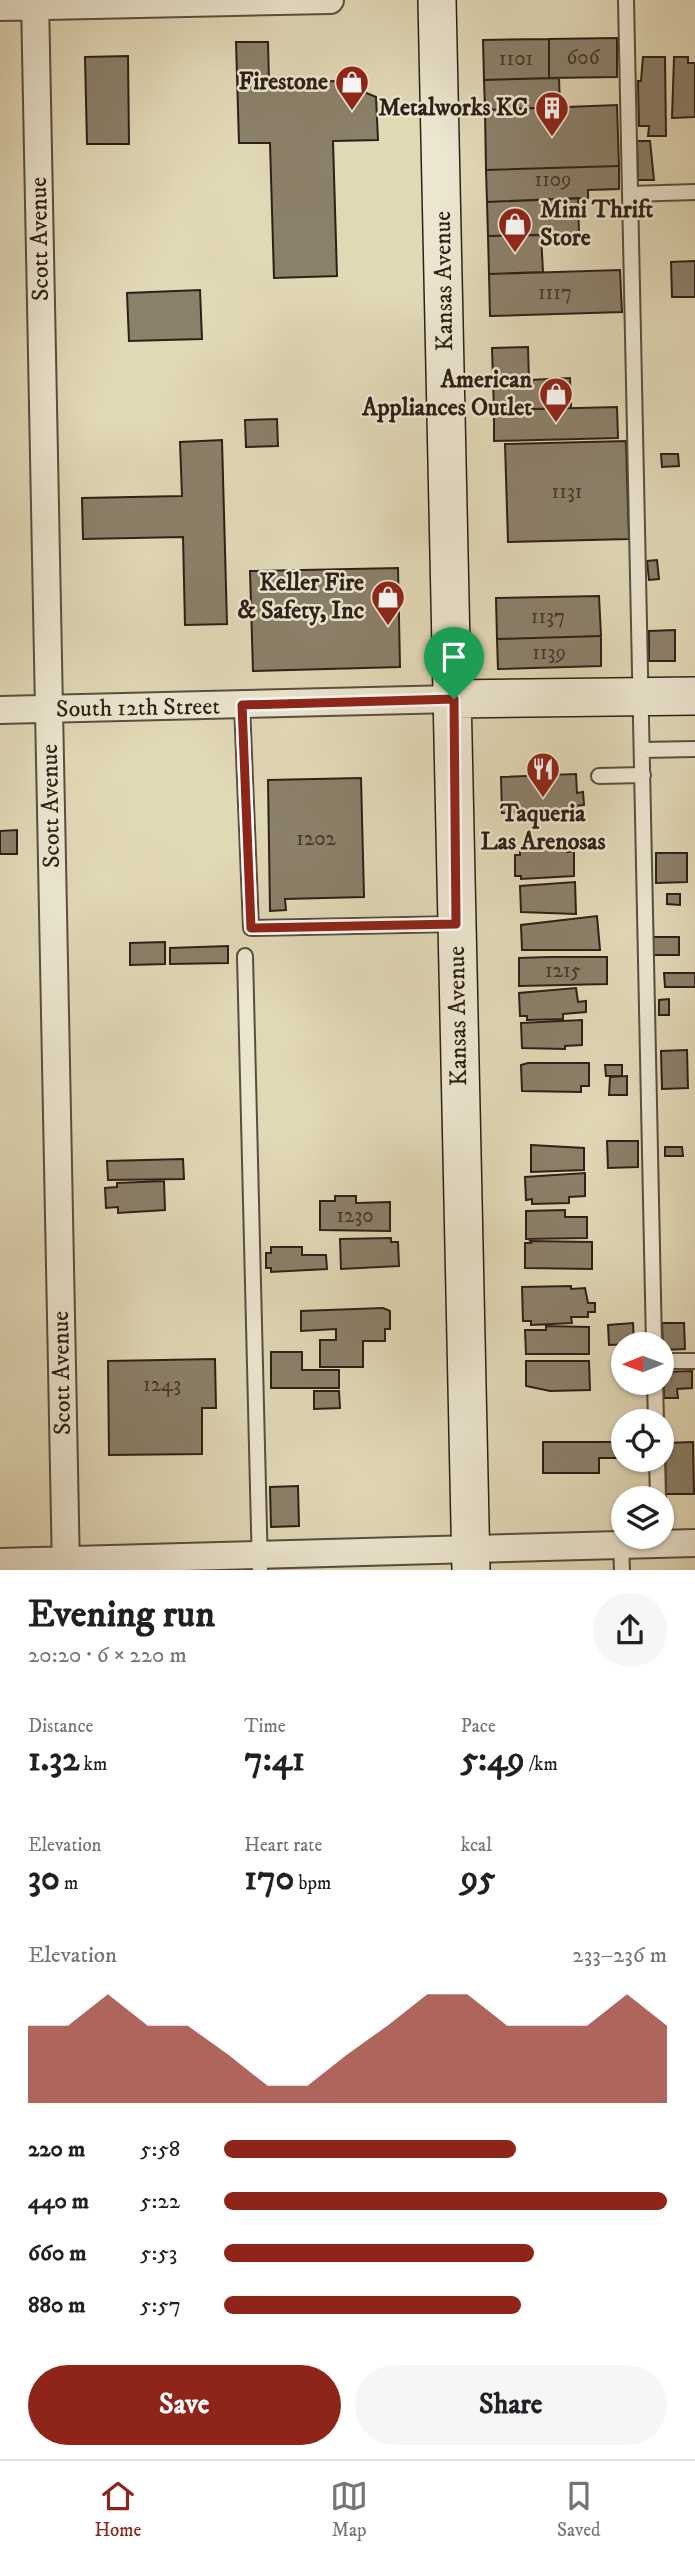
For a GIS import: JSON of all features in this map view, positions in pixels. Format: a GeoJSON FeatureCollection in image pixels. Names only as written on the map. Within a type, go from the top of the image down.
{"type":"FeatureCollection","features":[{"type":"Feature","properties":{"kind":"main road","name":"Kansas Avenue"},"geometry":{"type":"LineString","coordinates":[[437,0],[471,1560]]}},
{"type":"Feature","properties":{"kind":"main road","name":"South 12th Street"},"geometry":{"type":"LineString","coordinates":[[454,699],[695,696]]}},
{"type":"Feature","properties":{"kind":"street"},"geometry":{"type":"LineString","coordinates":[[0,7],[36,3],[330,0]]}},
{"type":"Feature","properties":{"kind":"street","name":"Scott Avenue"},"geometry":{"type":"LineString","coordinates":[[36,3],[66,1565]]}},
{"type":"Feature","properties":{"kind":"street","name":"South 12th Street"},"geometry":{"type":"LineString","coordinates":[[0,710],[454,699]]}},
{"type":"Feature","properties":{"kind":"street"},"geometry":{"type":"LineString","coordinates":[[674,1541],[695,1543]]}},
{"type":"Feature","properties":{"kind":"street"},"geometry":{"type":"LineString","coordinates":[[0,1562],[66,1565],[621,1558],[640,1549]]}},
{"type":"Feature","properties":{"kind":"lane"},"geometry":{"type":"LineString","coordinates":[[626,0],[654,1332]]}},
{"type":"Feature","properties":{"kind":"lane"},"geometry":{"type":"LineString","coordinates":[[630,194],[695,192]]}},
{"type":"Feature","properties":{"kind":"lane"},"geometry":{"type":"LineString","coordinates":[[242,705],[251,928],[456,924]]}},
{"type":"Feature","properties":{"kind":"lane"},"geometry":{"type":"LineString","coordinates":[[642,750],[695,749]]}},
{"type":"Feature","properties":{"kind":"lane"},"geometry":{"type":"LineString","coordinates":[[598,776],[643,775]]}},
{"type":"Feature","properties":{"kind":"lane"},"geometry":{"type":"LineString","coordinates":[[245,956],[260,1563]]}},
{"type":"Feature","properties":{"kind":"lane"},"geometry":{"type":"LineString","coordinates":[[674,1361],[695,1361]]}},
{"type":"Feature","properties":{"kind":"building"},"geometry":{"type":"Polygon","coordinates":[[[617,38],[617,77],[549,78],[549,39],[617,38]]]}},
{"type":"Feature","properties":{"kind":"building"},"geometry":{"type":"Polygon","coordinates":[[[549,39],[549,78],[484,80],[483,40],[549,39]]]}},
{"type":"Feature","properties":{"kind":"building"},"geometry":{"type":"Polygon","coordinates":[[[236,42],[268,42],[269,83],[337,81],[376,97],[378,140],[333,141],[337,276],[274,278],[270,143],[239,143],[236,42]]]}},
{"type":"Feature","properties":{"kind":"building"},"geometry":{"type":"Polygon","coordinates":[[[128,56],[129,144],[87,144],[85,57],[128,56]]]}},
{"type":"Feature","properties":{"kind":"building"},"geometry":{"type":"Polygon","coordinates":[[[643,57],[665,57],[666,136],[648,136],[649,126],[639,126],[638,81],[641,81],[643,57]]]}},
{"type":"Feature","properties":{"kind":"building"},"geometry":{"type":"Polygon","coordinates":[[[674,57],[688,57],[688,63],[695,63],[695,117],[672,118],[674,57]]]}},
{"type":"Feature","properties":{"kind":"building"},"geometry":{"type":"Polygon","coordinates":[[[559,78],[560,107],[485,110],[484,80],[559,78]]]}},
{"type":"Feature","properties":{"kind":"building","name":"Metalworks KC"},"geometry":{"type":"Polygon","coordinates":[[[617,105],[619,166],[486,170],[485,110],[617,105]]]}},
{"type":"Feature","properties":{"kind":"building"},"geometry":{"type":"Polygon","coordinates":[[[637,141],[650,141],[654,180],[638,180],[637,141]]]}},
{"type":"Feature","properties":{"kind":"building"},"geometry":{"type":"Polygon","coordinates":[[[619,166],[619,189],[588,190],[588,198],[487,202],[486,170],[619,166]]]}},
{"type":"Feature","properties":{"kind":"building"},"geometry":{"type":"Polygon","coordinates":[[[578,198],[579,234],[488,236],[487,202],[578,198]]]}},
{"type":"Feature","properties":{"kind":"building","name":"Mini Thrift Store"},"geometry":{"type":"Polygon","coordinates":[[[541,235],[543,272],[489,274],[488,236],[541,235]]]}},
{"type":"Feature","properties":{"kind":"building"},"geometry":{"type":"Polygon","coordinates":[[[695,261],[695,297],[672,297],[671,262],[695,261]]]}},
{"type":"Feature","properties":{"kind":"building"},"geometry":{"type":"Polygon","coordinates":[[[620,270],[622,312],[490,316],[489,274],[620,270]]]}},
{"type":"Feature","properties":{"kind":"building"},"geometry":{"type":"Polygon","coordinates":[[[200,290],[202,339],[129,341],[127,293],[200,290]]]}},
{"type":"Feature","properties":{"kind":"building"},"geometry":{"type":"Polygon","coordinates":[[[528,347],[529,380],[570,378],[571,408],[494,410],[492,348],[528,347]]]}},
{"type":"Feature","properties":{"kind":"building","name":"American Appliances Outlet"},"geometry":{"type":"Polygon","coordinates":[[[617,407],[618,438],[494,441],[494,410],[617,407]]]}},
{"type":"Feature","properties":{"kind":"building"},"geometry":{"type":"Polygon","coordinates":[[[277,419],[278,446],[246,447],[245,420],[277,419]]]}},
{"type":"Feature","properties":{"kind":"building"},"geometry":{"type":"Polygon","coordinates":[[[222,440],[227,624],[185,625],[183,537],[83,539],[82,498],[182,496],[180,442],[222,440]]]}},
{"type":"Feature","properties":{"kind":"building"},"geometry":{"type":"Polygon","coordinates":[[[626,441],[629,539],[508,542],[505,444],[626,441]]]}},
{"type":"Feature","properties":{"kind":"building"},"geometry":{"type":"Polygon","coordinates":[[[661,454],[678,454],[679,466],[662,467],[661,454]]]}},
{"type":"Feature","properties":{"kind":"building"},"geometry":{"type":"Polygon","coordinates":[[[657,560],[659,579],[649,580],[647,561],[657,560]]]}},
{"type":"Feature","properties":{"kind":"building"},"geometry":{"type":"Polygon","coordinates":[[[398,568],[400,667],[253,671],[250,571],[398,568]]]}},
{"type":"Feature","properties":{"kind":"building"},"geometry":{"type":"Polygon","coordinates":[[[599,596],[601,636],[497,639],[496,598],[599,596]]]}},
{"type":"Feature","properties":{"kind":"building"},"geometry":{"type":"Polygon","coordinates":[[[675,630],[675,661],[649,661],[649,631],[675,630]]]}},
{"type":"Feature","properties":{"kind":"building"},"geometry":{"type":"Polygon","coordinates":[[[601,636],[601,666],[498,669],[497,639],[601,636]]]}},
{"type":"Feature","properties":{"kind":"building","name":"Taqueria Las Arenosas"},"geometry":{"type":"Polygon","coordinates":[[[576,774],[577,793],[583,792],[584,805],[576,806],[576,810],[502,813],[501,777],[576,774]]]}},
{"type":"Feature","properties":{"kind":"building"},"geometry":{"type":"Polygon","coordinates":[[[361,778],[364,897],[285,899],[286,910],[270,911],[268,780],[361,778]]]}},
{"type":"Feature","properties":{"kind":"building"},"geometry":{"type":"Polygon","coordinates":[[[17,830],[17,854],[0,854],[0,831],[17,830]]]}},
{"type":"Feature","properties":{"kind":"building"},"geometry":{"type":"Polygon","coordinates":[[[567,848],[567,852],[574,851],[574,876],[521,879],[521,876],[515,876],[515,855],[520,855],[520,849],[567,848]]]}},
{"type":"Feature","properties":{"kind":"building"},"geometry":{"type":"Polygon","coordinates":[[[656,853],[687,853],[687,882],[656,883],[656,853]]]}},
{"type":"Feature","properties":{"kind":"building"},"geometry":{"type":"Polygon","coordinates":[[[575,882],[576,914],[521,912],[520,886],[575,882]]]}},
{"type":"Feature","properties":{"kind":"building"},"geometry":{"type":"Polygon","coordinates":[[[667,894],[680,894],[680,905],[667,904],[667,894]]]}},
{"type":"Feature","properties":{"kind":"building"},"geometry":{"type":"Polygon","coordinates":[[[597,916],[600,950],[522,950],[521,925],[597,916]]]}},
{"type":"Feature","properties":{"kind":"building"},"geometry":{"type":"Polygon","coordinates":[[[653,937],[679,937],[679,955],[653,955],[653,937]]]}},
{"type":"Feature","properties":{"kind":"building"},"geometry":{"type":"Polygon","coordinates":[[[165,942],[165,964],[130,965],[130,943],[165,942]]]}},
{"type":"Feature","properties":{"kind":"building"},"geometry":{"type":"Polygon","coordinates":[[[228,946],[228,963],[170,964],[170,948],[228,946]]]}},
{"type":"Feature","properties":{"kind":"building"},"geometry":{"type":"Polygon","coordinates":[[[607,957],[607,984],[519,986],[519,958],[607,957]]]}},
{"type":"Feature","properties":{"kind":"building"},"geometry":{"type":"Polygon","coordinates":[[[664,973],[695,973],[695,987],[665,987],[664,973]]]}},
{"type":"Feature","properties":{"kind":"building"},"geometry":{"type":"Polygon","coordinates":[[[576,988],[578,1002],[586,1001],[586,1012],[563,1014],[563,1019],[527,1020],[527,1016],[520,1016],[519,993],[576,988]]]}},
{"type":"Feature","properties":{"kind":"building"},"geometry":{"type":"Polygon","coordinates":[[[669,999],[669,1015],[659,1015],[659,1000],[669,999]]]}},
{"type":"Feature","properties":{"kind":"building"},"geometry":{"type":"Polygon","coordinates":[[[582,1020],[582,1045],[565,1046],[565,1049],[522,1048],[521,1023],[582,1020]]]}},
{"type":"Feature","properties":{"kind":"building"},"geometry":{"type":"Polygon","coordinates":[[[687,1050],[688,1088],[662,1089],[661,1051],[687,1050]]]}},
{"type":"Feature","properties":{"kind":"building"},"geometry":{"type":"Polygon","coordinates":[[[589,1063],[589,1086],[581,1086],[581,1092],[522,1091],[521,1065],[589,1063]]]}},
{"type":"Feature","properties":{"kind":"building"},"geometry":{"type":"Polygon","coordinates":[[[605,1065],[622,1065],[622,1076],[606,1076],[605,1065]]]}},
{"type":"Feature","properties":{"kind":"building"},"geometry":{"type":"Polygon","coordinates":[[[627,1076],[627,1095],[609,1095],[610,1077],[627,1076]]]}},
{"type":"Feature","properties":{"kind":"building"},"geometry":{"type":"Polygon","coordinates":[[[607,1141],[638,1141],[638,1167],[608,1168],[607,1141]]]}},
{"type":"Feature","properties":{"kind":"building"},"geometry":{"type":"Polygon","coordinates":[[[531,1145],[584,1148],[584,1170],[531,1172],[531,1145]]]}},
{"type":"Feature","properties":{"kind":"building"},"geometry":{"type":"Polygon","coordinates":[[[665,1147],[682,1147],[683,1156],[665,1156],[665,1147]]]}},
{"type":"Feature","properties":{"kind":"building"},"geometry":{"type":"Polygon","coordinates":[[[183,1159],[184,1179],[108,1180],[107,1161],[183,1159]]]}},
{"type":"Feature","properties":{"kind":"building"},"geometry":{"type":"Polygon","coordinates":[[[585,1173],[585,1196],[569,1197],[569,1203],[532,1204],[532,1199],[526,1200],[525,1177],[585,1173]]]}},
{"type":"Feature","properties":{"kind":"building"},"geometry":{"type":"Polygon","coordinates":[[[164,1181],[165,1210],[118,1213],[118,1207],[106,1208],[105,1188],[117,1187],[117,1183],[164,1181]]]}},
{"type":"Feature","properties":{"kind":"building"},"geometry":{"type":"Polygon","coordinates":[[[335,1196],[356,1196],[356,1203],[390,1202],[390,1231],[320,1230],[320,1201],[335,1201],[335,1196]]]}},
{"type":"Feature","properties":{"kind":"building"},"geometry":{"type":"Polygon","coordinates":[[[565,1210],[565,1217],[587,1217],[587,1238],[526,1239],[526,1211],[565,1210]]]}},
{"type":"Feature","properties":{"kind":"building"},"geometry":{"type":"Polygon","coordinates":[[[391,1238],[391,1242],[398,1242],[399,1266],[341,1269],[340,1239],[391,1238]]]}},
{"type":"Feature","properties":{"kind":"building"},"geometry":{"type":"Polygon","coordinates":[[[530,1241],[592,1242],[592,1269],[525,1268],[525,1243],[531,1243],[530,1241]]]}},
{"type":"Feature","properties":{"kind":"building"},"geometry":{"type":"Polygon","coordinates":[[[271,1247],[302,1247],[302,1255],[326,1255],[327,1269],[271,1272],[271,1268],[266,1268],[266,1253],[271,1253],[271,1247]]]}},
{"type":"Feature","properties":{"kind":"building"},"geometry":{"type":"Polygon","coordinates":[[[571,1286],[571,1289],[585,1288],[588,1303],[595,1303],[595,1312],[588,1312],[588,1317],[571,1317],[572,1323],[531,1325],[531,1321],[523,1321],[522,1287],[571,1286]]]}},
{"type":"Feature","properties":{"kind":"building"},"geometry":{"type":"Polygon","coordinates":[[[383,1308],[390,1311],[390,1329],[385,1329],[385,1341],[363,1341],[363,1367],[320,1367],[320,1340],[336,1340],[336,1329],[301,1331],[301,1311],[383,1308]]]}},
{"type":"Feature","properties":{"kind":"building"},"geometry":{"type":"Polygon","coordinates":[[[633,1323],[633,1332],[611,1332],[609,1345],[608,1325],[633,1323]]]}},
{"type":"Feature","properties":{"kind":"building"},"geometry":{"type":"Polygon","coordinates":[[[662,1323],[684,1323],[685,1349],[674,1350],[674,1332],[662,1332],[662,1323]]]}},
{"type":"Feature","properties":{"kind":"building"},"geometry":{"type":"Polygon","coordinates":[[[546,1326],[589,1327],[589,1354],[526,1354],[525,1330],[546,1330],[546,1326]]]}},
{"type":"Feature","properties":{"kind":"building"},"geometry":{"type":"Polygon","coordinates":[[[271,1352],[302,1352],[302,1370],[339,1370],[339,1388],[271,1388],[271,1352]]]}},
{"type":"Feature","properties":{"kind":"building"},"geometry":{"type":"Polygon","coordinates":[[[215,1359],[216,1408],[202,1408],[202,1454],[109,1455],[108,1361],[215,1359]]]}},
{"type":"Feature","properties":{"kind":"building"},"geometry":{"type":"Polygon","coordinates":[[[526,1361],[589,1361],[590,1390],[550,1391],[526,1386],[526,1361]]]}},
{"type":"Feature","properties":{"kind":"building"},"geometry":{"type":"Polygon","coordinates":[[[692,1371],[692,1388],[677,1389],[678,1398],[664,1398],[664,1395],[674,1395],[674,1372],[692,1371]]]}},
{"type":"Feature","properties":{"kind":"building"},"geometry":{"type":"Polygon","coordinates":[[[314,1391],[339,1391],[340,1408],[314,1409],[314,1391]]]}},
{"type":"Feature","properties":{"kind":"building"},"geometry":{"type":"Polygon","coordinates":[[[543,1442],[611,1442],[611,1458],[599,1458],[599,1473],[543,1473],[543,1442]]]}},
{"type":"Feature","properties":{"kind":"building"},"geometry":{"type":"Polygon","coordinates":[[[693,1442],[694,1494],[674,1494],[674,1486],[666,1486],[666,1472],[674,1472],[674,1443],[693,1442]]]}},
{"type":"Feature","properties":{"kind":"building"},"geometry":{"type":"Polygon","coordinates":[[[298,1486],[299,1526],[271,1527],[270,1487],[298,1486]]]}},
{"type":"Feature","properties":{"kind":"place","name":"Firestone"},"geometry":{"type":"Point","coordinates":[352,112]}},
{"type":"Feature","properties":{"kind":"place","name":"Metalworks KC"},"geometry":{"type":"Point","coordinates":[552,138]}},
{"type":"Feature","properties":{"kind":"place","name":"Mini Thrift Store"},"geometry":{"type":"Point","coordinates":[515,254]}},
{"type":"Feature","properties":{"kind":"place","name":"American Appliances Outlet"},"geometry":{"type":"Point","coordinates":[556,424]}},
{"type":"Feature","properties":{"kind":"place","name":"Keller Fire & Safety, Inc"},"geometry":{"type":"Point","coordinates":[388,627]}},
{"type":"Feature","properties":{"kind":"place","name":"Taqueria Las Arenosas"},"geometry":{"type":"Point","coordinates":[543,799]}},
{"type":"Feature","properties":{"kind":"route"},"geometry":{"type":"LineString","coordinates":[[454,699],[456,924],[251,928],[242,705],[454,699]]}}]}
